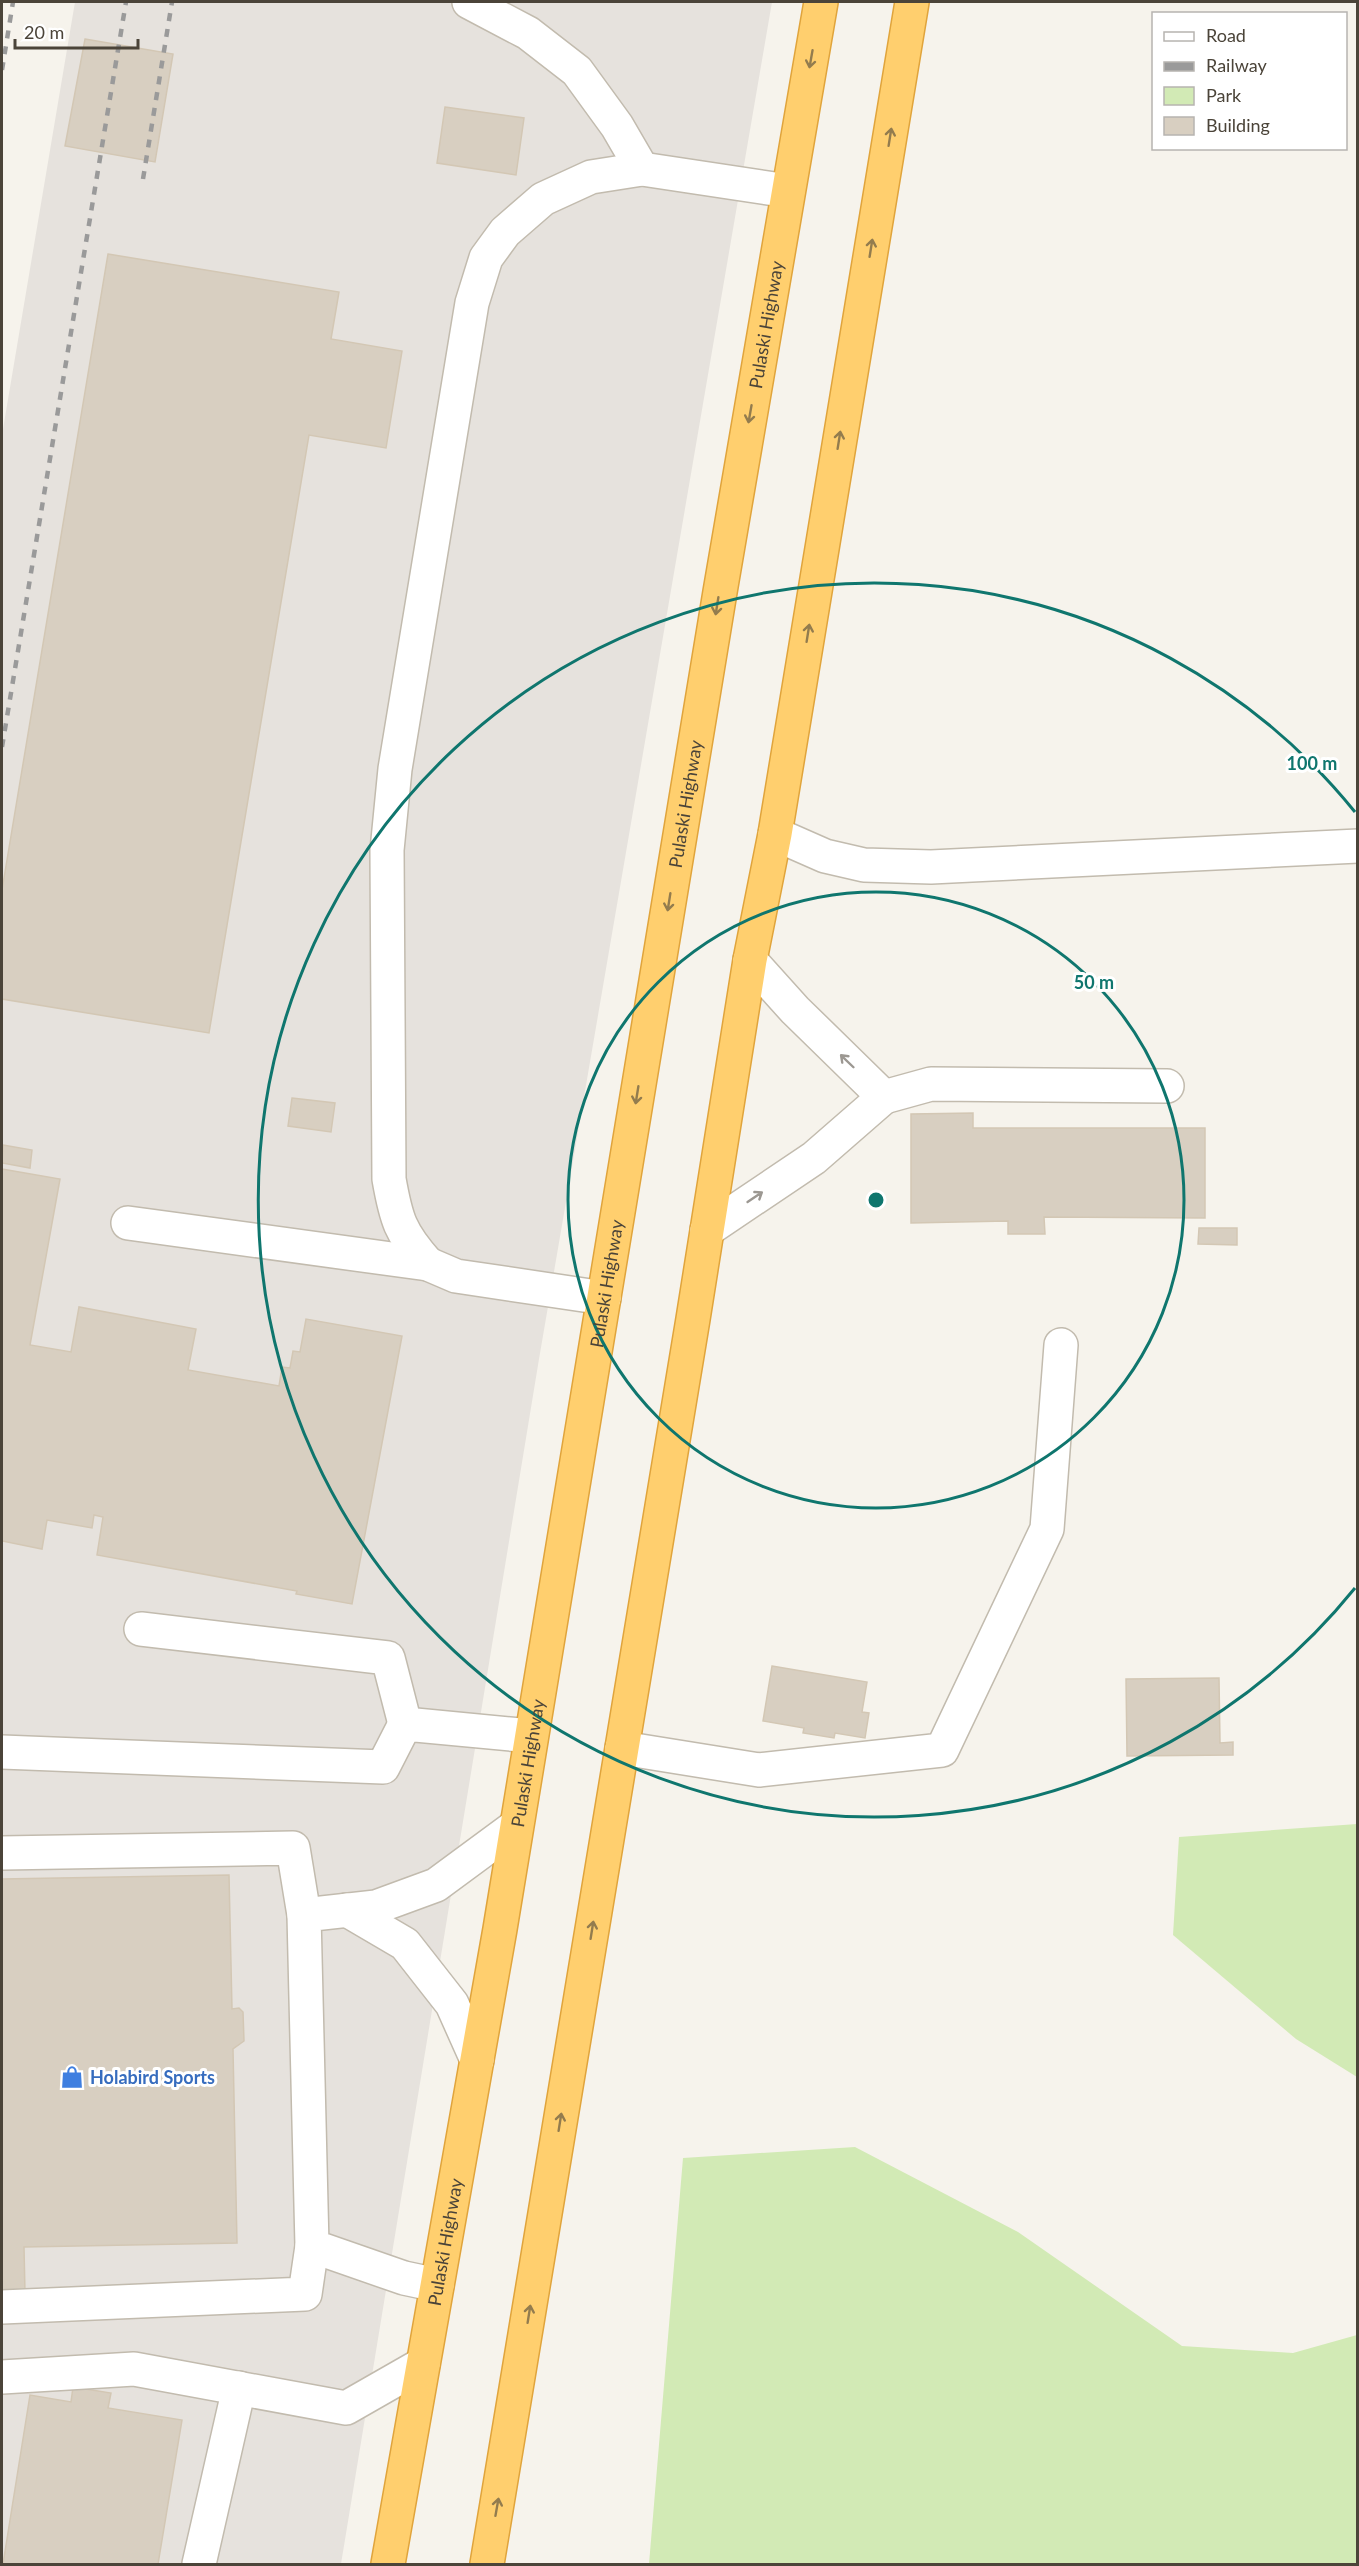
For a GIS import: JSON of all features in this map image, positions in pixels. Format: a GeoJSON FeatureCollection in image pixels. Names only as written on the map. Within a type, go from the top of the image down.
{"type":"FeatureCollection","features":[{"type":"Feature","properties":{"kind":"highway","name":"Pulaski Highway"},"geometry":{"type":"LineString","coordinates":[[388,2565],[477,2060],[821,2]]}},
{"type":"Feature","properties":{"kind":"highway"},"geometry":{"type":"LineString","coordinates":[[487,2565],[750,960],[775,834],[912,2]]}},
{"type":"Feature","properties":{"kind":"lane"},"geometry":{"type":"LineString","coordinates":[[469,2],[528,33],[578,71],[617,126],[642,169]]}},
{"type":"Feature","properties":{"kind":"lane"},"geometry":{"type":"LineString","coordinates":[[428,1264],[408,1242],[394,1212],[389,1179],[387,850],[395,769],[472,303],[486,258],[504,232],[543,200],[591,177],[642,169],[788,191]]}},
{"type":"Feature","properties":{"kind":"lane"},"geometry":{"type":"LineString","coordinates":[[775,834],[825,856],[864,866],[931,867],[1358,846]]}},
{"type":"Feature","properties":{"kind":"lane"},"geometry":{"type":"LineString","coordinates":[[750,960],[795,1010],[884,1097]]}},
{"type":"Feature","properties":{"kind":"lane"},"geometry":{"type":"LineString","coordinates":[[706,1230],[814,1158],[884,1097],[931,1084],[1167,1086]]}},
{"type":"Feature","properties":{"kind":"lane"},"geometry":{"type":"LineString","coordinates":[[128,1223],[428,1264],[456,1276],[604,1298]]}},
{"type":"Feature","properties":{"kind":"lane"},"geometry":{"type":"LineString","coordinates":[[622,1748],[759,1770],[942,1750],[1047,1529],[1061,1345]]}},
{"type":"Feature","properties":{"kind":"lane"},"geometry":{"type":"LineString","coordinates":[[2,1752],[383,1767],[405,1724],[388,1658],[141,1629]]}},
{"type":"Feature","properties":{"kind":"lane"},"geometry":{"type":"LineString","coordinates":[[405,1724],[531,1736]]}},
{"type":"Feature","properties":{"kind":"lane"},"geometry":{"type":"LineString","coordinates":[[304,1914],[376,1907],[436,1885],[516,1826]]}},
{"type":"Feature","properties":{"kind":"lane"},"geometry":{"type":"LineString","coordinates":[[2,1853],[293,1848],[304,1914],[312,2246],[305,2294],[2,2307]]}},
{"type":"Feature","properties":{"kind":"lane"},"geometry":{"type":"LineString","coordinates":[[347,1910],[405,1944],[452,2004],[477,2060]]}},
{"type":"Feature","properties":{"kind":"lane"},"geometry":{"type":"LineString","coordinates":[[312,2246],[404,2278],[437,2285]]}},
{"type":"Feature","properties":{"kind":"lane"},"geometry":{"type":"LineString","coordinates":[[2,2377],[134,2369],[346,2408],[423,2364]]}},
{"type":"Feature","properties":{"kind":"lane"},"geometry":{"type":"LineString","coordinates":[[199,2565],[238,2388]]}},
{"type":"Feature","properties":{"kind":"shaded area"},"geometry":{"type":"Polygon","coordinates":[[[75,2],[772,2],[539,1359],[341,2564],[2,2564],[2,435],[75,2]]]}},
{"type":"Feature","properties":{"kind":"green space"},"geometry":{"type":"Polygon","coordinates":[[[1358,1824],[1357,2077],[1296,2039],[1173,1935],[1179,1837],[1358,1824]]]}},
{"type":"Feature","properties":{"kind":"green space"},"geometry":{"type":"Polygon","coordinates":[[[855,2147],[1018,2232],[1182,2346],[1293,2353],[1357,2335],[1357,2564],[649,2564],[683,2158],[855,2147]]]}},
{"type":"Feature","properties":{"kind":"building"},"geometry":{"type":"Polygon","coordinates":[[[85,39],[173,54],[155,162],[65,146],[85,39]]]}},
{"type":"Feature","properties":{"kind":"building"},"geometry":{"type":"Polygon","coordinates":[[[445,107],[524,118],[516,175],[437,163],[445,107]]]}},
{"type":"Feature","properties":{"kind":"building"},"geometry":{"type":"Polygon","coordinates":[[[108,254],[339,292],[331,339],[402,351],[386,448],[309,435],[209,1033],[2,999],[2,890],[108,254]]]}},
{"type":"Feature","properties":{"kind":"building"},"geometry":{"type":"Polygon","coordinates":[[[292,1098],[335,1103],[331,1132],[288,1126],[292,1098]]]}},
{"type":"Feature","properties":{"kind":"building"},"geometry":{"type":"Polygon","coordinates":[[[973,1113],[973,1128],[1205,1128],[1205,1218],[1044,1217],[1045,1234],[1008,1234],[1008,1221],[911,1223],[911,1114],[973,1113]]]}},
{"type":"Feature","properties":{"kind":"building"},"geometry":{"type":"Polygon","coordinates":[[[3,1145],[32,1150],[30,1168],[2,1163],[3,1145]]]}},
{"type":"Feature","properties":{"kind":"building"},"geometry":{"type":"Polygon","coordinates":[[[2,1169],[60,1179],[30,1345],[71,1352],[79,1307],[196,1329],[188,1370],[279,1386],[282,1367],[290,1368],[293,1351],[300,1352],[306,1319],[402,1336],[352,1604],[296,1594],[297,1591],[97,1555],[103,1517],[94,1515],[92,1528],[47,1520],[42,1549],[2,1541],[2,1169]]]}},
{"type":"Feature","properties":{"kind":"building"},"geometry":{"type":"Polygon","coordinates":[[[1199,1228],[1237,1228],[1237,1245],[1198,1244],[1199,1228]]]}},
{"type":"Feature","properties":{"kind":"building"},"geometry":{"type":"Polygon","coordinates":[[[772,1666],[867,1682],[862,1712],[869,1713],[865,1738],[835,1733],[834,1738],[803,1733],[804,1728],[763,1721],[772,1666]]]}},
{"type":"Feature","properties":{"kind":"building"},"geometry":{"type":"Polygon","coordinates":[[[1219,1678],[1220,1743],[1233,1742],[1233,1755],[1127,1756],[1126,1679],[1219,1678]]]}},
{"type":"Feature","properties":{"kind":"building"},"geometry":{"type":"Polygon","coordinates":[[[229,1875],[232,2009],[239,2008],[243,2012],[244,2041],[233,2049],[237,2243],[24,2247],[25,2293],[2,2293],[2,1879],[229,1875]]]}},
{"type":"Feature","properties":{"kind":"building"},"geometry":{"type":"Polygon","coordinates":[[[73,2387],[111,2393],[108,2408],[182,2420],[158,2564],[3,2564],[30,2395],[71,2402],[73,2387]]]}},
{"type":"Feature","properties":{"kind":"railway"},"geometry":{"type":"LineString","coordinates":[[2,70],[13,2]]}},
{"type":"Feature","properties":{"kind":"railway"},"geometry":{"type":"LineString","coordinates":[[2,747],[126,2]]}},
{"type":"Feature","properties":{"kind":"railway"},"geometry":{"type":"LineString","coordinates":[[143,179],[172,2]]}},
{"type":"Feature","properties":{"kind":"place","name":"Holabird Sports"},"geometry":{"type":"Point","coordinates":[72,2077]}}]}
